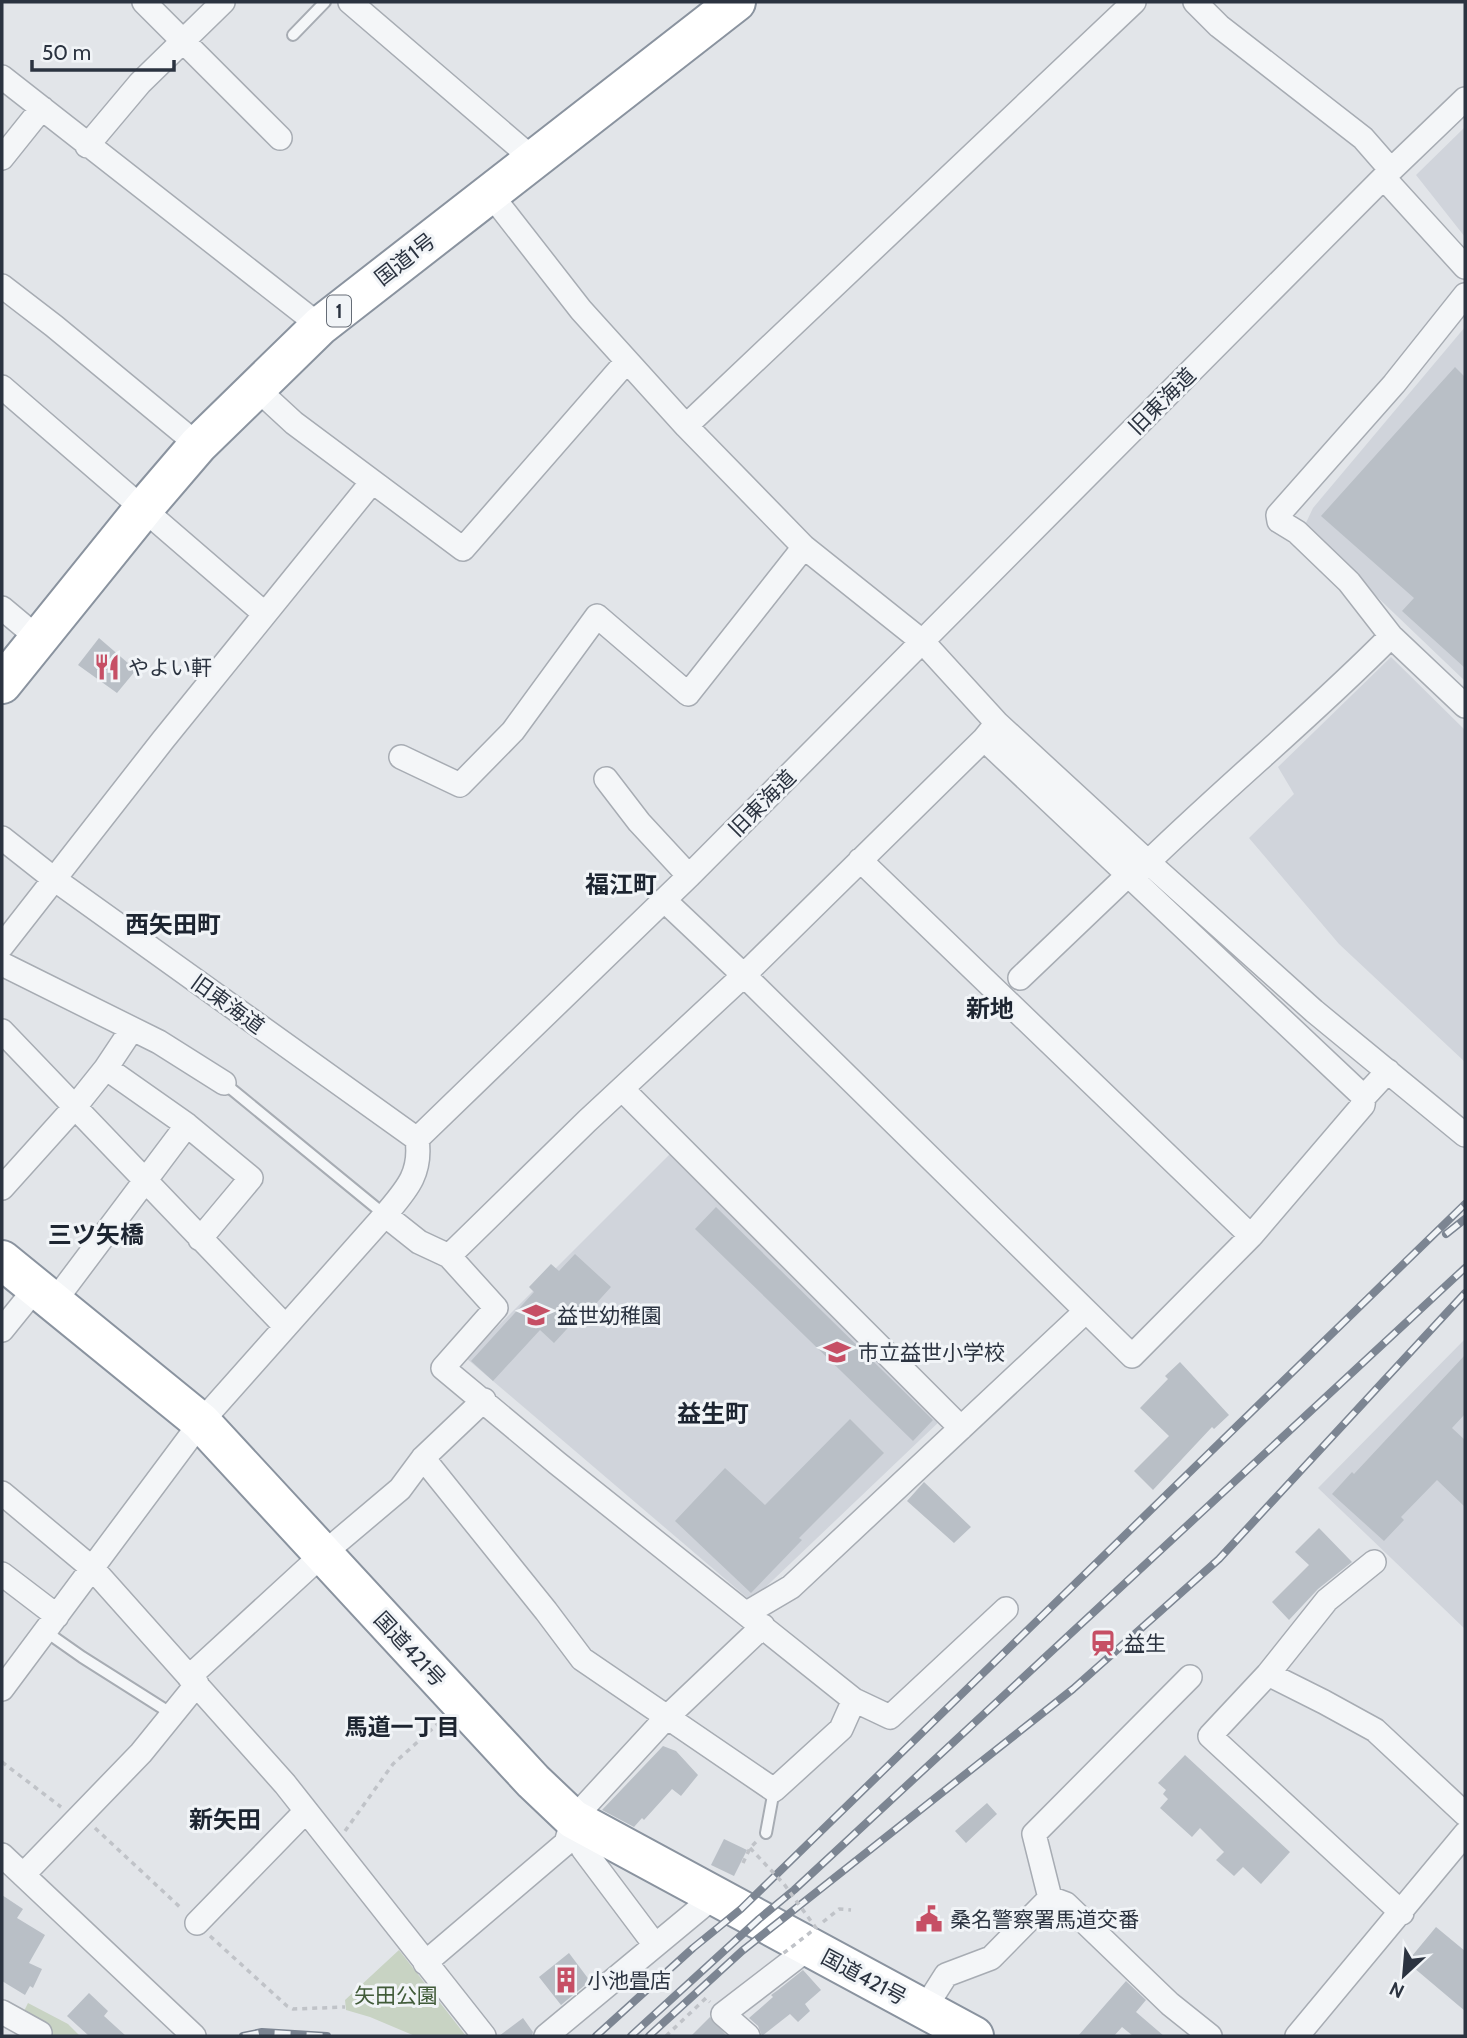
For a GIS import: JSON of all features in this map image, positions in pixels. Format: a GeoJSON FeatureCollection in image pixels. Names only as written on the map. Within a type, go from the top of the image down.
{"type":"FeatureCollection","features":[{"type":"Feature","properties":{"kind":"highway","name":"国道1号"},"geometry":{"type":"LineString","coordinates":[[2,684],[198,445],[320,326],[736,2]]}},
{"type":"Feature","properties":{"kind":"highway","name":"国道421号"},"geometry":{"type":"LineString","coordinates":[[2,1260],[201,1422],[533,1781],[578,1822],[974,2036]]}},
{"type":"Feature","properties":{"kind":"street"},"geometry":{"type":"LineString","coordinates":[[144,2],[280,138]]}},
{"type":"Feature","properties":{"kind":"street"},"geometry":{"type":"LineString","coordinates":[[87,146],[140,83],[223,2]]}},
{"type":"Feature","properties":{"kind":"street"},"geometry":{"type":"LineString","coordinates":[[350,2],[533,159]]}},
{"type":"Feature","properties":{"kind":"street"},"geometry":{"type":"LineString","coordinates":[[686,426],[1134,2]]}},
{"type":"Feature","properties":{"kind":"street"},"geometry":{"type":"LineString","coordinates":[[1195,2],[1219,26],[1363,138],[1388,174],[1465,267]]}},
{"type":"Feature","properties":{"kind":"street"},"geometry":{"type":"LineString","coordinates":[[2,77],[320,326]]}},
{"type":"Feature","properties":{"kind":"street","name":"旧東海道"},"geometry":{"type":"LineString","coordinates":[[2,838],[54,879],[417,1139],[689,876],[1465,99]]}},
{"type":"Feature","properties":{"kind":"street"},"geometry":{"type":"LineString","coordinates":[[2,158],[42,108]]}},
{"type":"Feature","properties":{"kind":"street"},"geometry":{"type":"LineString","coordinates":[[489,192],[580,310],[686,426],[804,547],[923,642],[990,731],[1364,1097]]}},
{"type":"Feature","properties":{"kind":"street"},"geometry":{"type":"LineString","coordinates":[[2,286],[198,445]]}},
{"type":"Feature","properties":{"kind":"street"},"geometry":{"type":"LineString","coordinates":[[1465,295],[1403,374],[1278,515],[1279,521],[1297,533],[1349,582],[1391,636],[1465,706]]}},
{"type":"Feature","properties":{"kind":"street"},"geometry":{"type":"LineString","coordinates":[[256,388],[294,423],[463,549],[626,361]]}},
{"type":"Feature","properties":{"kind":"street"},"geometry":{"type":"LineString","coordinates":[[2,387],[265,614]]}},
{"type":"Feature","properties":{"kind":"street"},"geometry":{"type":"LineString","coordinates":[[2,946],[372,482]]}},
{"type":"Feature","properties":{"kind":"street"},"geometry":{"type":"LineString","coordinates":[[401,757],[460,785],[513,731],[597,616],[688,694],[804,547]]}},
{"type":"Feature","properties":{"kind":"street"},"geometry":{"type":"LineString","coordinates":[[2,608],[39,639]]}},
{"type":"Feature","properties":{"kind":"street"},"geometry":{"type":"LineString","coordinates":[[1020,978],[1348,679],[1391,636]]}},
{"type":"Feature","properties":{"kind":"street"},"geometry":{"type":"LineString","coordinates":[[449,1256],[578,1130],[743,976],[990,731]]}},
{"type":"Feature","properties":{"kind":"street"},"geometry":{"type":"LineString","coordinates":[[606,779],[639,822],[689,876]]}},
{"type":"Feature","properties":{"kind":"street"},"geometry":{"type":"LineString","coordinates":[[860,860],[1251,1237]]}},
{"type":"Feature","properties":{"kind":"street"},"geometry":{"type":"LineString","coordinates":[[1136,872],[1314,1011],[1465,1135]]}},
{"type":"Feature","properties":{"kind":"street"},"geometry":{"type":"LineString","coordinates":[[663,900],[1132,1356],[1251,1237],[1363,1105],[1364,1097],[1388,1071]]}},
{"type":"Feature","properties":{"kind":"street"},"geometry":{"type":"LineString","coordinates":[[2,964],[132,1029],[194,1063],[223,1083]]}},
{"type":"Feature","properties":{"kind":"street"},"geometry":{"type":"LineString","coordinates":[[2,1188],[74,1108],[106,1068],[132,1029]]}},
{"type":"Feature","properties":{"kind":"street"},"geometry":{"type":"LineString","coordinates":[[2,1031],[285,1326]]}},
{"type":"Feature","properties":{"kind":"street"},"geometry":{"type":"LineString","coordinates":[[106,1068],[187,1125],[251,1178],[200,1239]]}},
{"type":"Feature","properties":{"kind":"street"},"geometry":{"type":"LineString","coordinates":[[623,1090],[961,1428]]}},
{"type":"Feature","properties":{"kind":"street"},"geometry":{"type":"LineString","coordinates":[[2,1330],[45,1295],[145,1181],[187,1125]]}},
{"type":"Feature","properties":{"kind":"street"},"geometry":{"type":"LineString","coordinates":[[2,1689],[201,1422],[409,1185],[419,1156],[417,1139]]}},
{"type":"Feature","properties":{"kind":"street"},"geometry":{"type":"LineString","coordinates":[[385,1215],[419,1242],[449,1256],[496,1308],[443,1368],[557,1463],[854,1700],[890,1717],[1006,1609]]}},
{"type":"Feature","properties":{"kind":"street"},"geometry":{"type":"LineString","coordinates":[[425,1963],[565,1843],[578,1822],[666,1718],[755,1619],[1086,1311]]}},
{"type":"Feature","properties":{"kind":"street"},"geometry":{"type":"LineString","coordinates":[[194,2036],[10,1869],[76,1819],[141,1753],[173,1714],[193,1681],[323,1554],[400,1489],[422,1458],[484,1400]]}},
{"type":"Feature","properties":{"kind":"street"},"geometry":{"type":"LineString","coordinates":[[422,1458],[582,1659],[774,1790],[841,1729],[854,1700]]}},
{"type":"Feature","properties":{"kind":"street"},"geometry":{"type":"LineString","coordinates":[[2,1493],[93,1569],[285,1784],[484,2036]]}},
{"type":"Feature","properties":{"kind":"street"},"geometry":{"type":"LineString","coordinates":[[1374,1562],[1327,1600],[1268,1674],[1210,1735],[1402,1913]]}},
{"type":"Feature","properties":{"kind":"street"},"geometry":{"type":"LineString","coordinates":[[2,1574],[51,1623]]}},
{"type":"Feature","properties":{"kind":"street"},"geometry":{"type":"LineString","coordinates":[[1268,1674],[1374,1730],[1465,1814]]}},
{"type":"Feature","properties":{"kind":"street"},"geometry":{"type":"LineString","coordinates":[[1050,1898],[1034,1834],[1190,1677]]}},
{"type":"Feature","properties":{"kind":"street"},"geometry":{"type":"LineString","coordinates":[[197,1923],[306,1811]]}},
{"type":"Feature","properties":{"kind":"street"},"geometry":{"type":"LineString","coordinates":[[578,1822],[583,1849],[655,1945]]}},
{"type":"Feature","properties":{"kind":"street"},"geometry":{"type":"LineString","coordinates":[[1297,2036],[1465,1834]]}},
{"type":"Feature","properties":{"kind":"street"},"geometry":{"type":"LineString","coordinates":[[546,2036],[716,1895]]}},
{"type":"Feature","properties":{"kind":"street"},"geometry":{"type":"LineString","coordinates":[[925,2008],[946,1975],[991,1958],[1050,1898]]}},
{"type":"Feature","properties":{"kind":"street"},"geometry":{"type":"LineString","coordinates":[[1050,1898],[1066,1904],[1170,2004],[1210,2036]]}},
{"type":"Feature","properties":{"kind":"street"},"geometry":{"type":"LineString","coordinates":[[748,2036],[723,2014],[802,1944]]}},
{"type":"Feature","properties":{"kind":"street"},"geometry":{"type":"LineString","coordinates":[[2,2012],[40,2033]]}},
{"type":"Feature","properties":{"kind":"lane"},"geometry":{"type":"LineString","coordinates":[[293,35],[325,2]]}},
{"type":"Feature","properties":{"kind":"lane"},"geometry":{"type":"LineString","coordinates":[[223,1083],[385,1215]]}},
{"type":"Feature","properties":{"kind":"lane"},"geometry":{"type":"LineString","coordinates":[[51,1623],[82,1657],[173,1714]]}},
{"type":"Feature","properties":{"kind":"lane"},"geometry":{"type":"LineString","coordinates":[[766,1833],[774,1790]]}},
{"type":"Feature","properties":{"kind":"path"},"geometry":{"type":"LineString","coordinates":[[334,1847],[393,1764],[448,1714]]}},
{"type":"Feature","properties":{"kind":"path"},"geometry":{"type":"LineString","coordinates":[[2,1762],[76,1819]]}},
{"type":"Feature","properties":{"kind":"path"},"geometry":{"type":"LineString","coordinates":[[743,1863],[750,1848],[766,1833]]}},
{"type":"Feature","properties":{"kind":"path"},"geometry":{"type":"LineString","coordinates":[[750,1848],[784,1884],[802,1944]]}},
{"type":"Feature","properties":{"kind":"path"},"geometry":{"type":"LineString","coordinates":[[802,1944],[839,1909],[851,1910]]}},
{"type":"Feature","properties":{"kind":"path"},"geometry":{"type":"LineString","coordinates":[[666,2036],[706,1998],[723,2014]]}},
{"type":"Feature","properties":{"kind":"shaded area"},"geometry":{"type":"Polygon","coordinates":[[[1465,127],[1465,237],[1416,175],[1465,127]]]}},
{"type":"Feature","properties":{"kind":"shaded area"},"geometry":{"type":"Polygon","coordinates":[[[1465,327],[1465,681],[1304,527],[1313,508],[1465,327]]]}},
{"type":"Feature","properties":{"kind":"shaded area"},"geometry":{"type":"Polygon","coordinates":[[[1391,657],[1465,730],[1465,1062],[1339,944],[1249,838],[1294,794],[1278,767],[1391,657]]]}},
{"type":"Feature","properties":{"kind":"shaded area"},"geometry":{"type":"Polygon","coordinates":[[[670,1154],[942,1419],[751,1601],[466,1358],[670,1154]]]}},
{"type":"Feature","properties":{"kind":"shaded area"},"geometry":{"type":"Polygon","coordinates":[[[1465,1339],[1465,1629],[1318,1488],[1465,1339]]]}},
{"type":"Feature","properties":{"kind":"green space","name":"矢田公園"},"geometry":{"type":"Polygon","coordinates":[[[399,1950],[466,2036],[415,2036],[346,2010],[345,2000],[399,1950]]]}},
{"type":"Feature","properties":{"kind":"green space"},"geometry":{"type":"Polygon","coordinates":[[[28,2003],[68,2024],[80,2036],[44,2036],[23,2013],[28,2003]]]}},
{"type":"Feature","properties":{"kind":"building"},"geometry":{"type":"Polygon","coordinates":[[[1455,367],[1465,377],[1465,668],[1402,611],[1414,598],[1321,516],[1455,367]]]}},
{"type":"Feature","properties":{"kind":"building","name":"やよい軒"},"geometry":{"type":"Polygon","coordinates":[[[99,638],[136,670],[117,693],[78,665],[99,638]]]}},
{"type":"Feature","properties":{"kind":"building"},"geometry":{"type":"Polygon","coordinates":[[[716,1207],[933,1420],[913,1441],[695,1229],[716,1207]]]}},
{"type":"Feature","properties":{"kind":"building"},"geometry":{"type":"Polygon","coordinates":[[[575,1254],[611,1287],[592,1308],[589,1305],[554,1343],[540,1330],[493,1381],[471,1361],[534,1292],[529,1287],[551,1264],[559,1271],[575,1254]]]}},
{"type":"Feature","properties":{"kind":"building"},"geometry":{"type":"Polygon","coordinates":[[[1465,1355],[1465,1414],[1452,1428],[1465,1440],[1465,1507],[1437,1480],[1401,1517],[1404,1520],[1384,1541],[1332,1494],[1465,1355]]]}},
{"type":"Feature","properties":{"kind":"building"},"geometry":{"type":"Polygon","coordinates":[[[1180,1362],[1229,1415],[1214,1429],[1212,1427],[1153,1490],[1134,1471],[1169,1436],[1140,1408],[1168,1379],[1165,1376],[1180,1362]]]}},
{"type":"Feature","properties":{"kind":"building"},"geometry":{"type":"Polygon","coordinates":[[[850,1419],[884,1453],[799,1538],[802,1540],[751,1593],[675,1521],[725,1468],[765,1505],[850,1419]]]}},
{"type":"Feature","properties":{"kind":"building"},"geometry":{"type":"Polygon","coordinates":[[[924,1482],[971,1527],[954,1543],[907,1501],[924,1482]]]}},
{"type":"Feature","properties":{"kind":"building"},"geometry":{"type":"Polygon","coordinates":[[[1319,1528],[1352,1562],[1318,1589],[1289,1620],[1272,1602],[1309,1565],[1295,1552],[1319,1528]]]}},
{"type":"Feature","properties":{"kind":"building"},"geometry":{"type":"Polygon","coordinates":[[[663,1746],[676,1751],[698,1775],[681,1796],[672,1789],[644,1820],[642,1818],[634,1827],[602,1810],[663,1746]]]}},
{"type":"Feature","properties":{"kind":"building"},"geometry":{"type":"Polygon","coordinates":[[[1185,1755],[1290,1852],[1261,1884],[1243,1867],[1234,1876],[1216,1860],[1224,1852],[1200,1828],[1192,1837],[1160,1808],[1168,1799],[1163,1794],[1166,1790],[1158,1783],[1185,1755]]]}},
{"type":"Feature","properties":{"kind":"building"},"geometry":{"type":"Polygon","coordinates":[[[987,1803],[997,1814],[966,1843],[955,1831],[987,1803]]]}},
{"type":"Feature","properties":{"kind":"building"},"geometry":{"type":"Polygon","coordinates":[[[724,1839],[747,1850],[734,1876],[711,1865],[724,1839]]]}},
{"type":"Feature","properties":{"kind":"building"},"geometry":{"type":"Polygon","coordinates":[[[2,1895],[23,1909],[17,1918],[45,1935],[29,1963],[42,1969],[33,1988],[30,1986],[25,1995],[2,1981],[2,1895]]]}},
{"type":"Feature","properties":{"kind":"building"},"geometry":{"type":"Polygon","coordinates":[[[1436,1927],[1465,1951],[1465,2011],[1407,1962],[1436,1927]]]}},
{"type":"Feature","properties":{"kind":"building","name":"小池畳店"},"geometry":{"type":"Polygon","coordinates":[[[569,1953],[590,1981],[561,2005],[539,1977],[569,1953]]]}},
{"type":"Feature","properties":{"kind":"building"},"geometry":{"type":"Polygon","coordinates":[[[803,1970],[821,1990],[805,2004],[810,2011],[798,2022],[790,2014],[762,2036],[758,2026],[749,2018],[773,1997],[771,1995],[803,1970]]]}},
{"type":"Feature","properties":{"kind":"building"},"geometry":{"type":"Polygon","coordinates":[[[1126,1981],[1146,2000],[1136,2012],[1164,2036],[1133,2036],[1122,2027],[1114,2036],[1078,2036],[1126,1981]]]}},
{"type":"Feature","properties":{"kind":"building"},"geometry":{"type":"Polygon","coordinates":[[[89,1993],[108,2011],[104,2016],[126,2036],[89,2036],[67,2016],[89,1993]]]}},
{"type":"Feature","properties":{"kind":"building"},"geometry":{"type":"Polygon","coordinates":[[[710,2017],[727,2036],[691,2036],[710,2017]]]}},
{"type":"Feature","properties":{"kind":"building"},"geometry":{"type":"Polygon","coordinates":[[[523,2018],[533,2032],[532,2036],[499,2036],[523,2018]]]}},
{"type":"Feature","properties":{"kind":"railway"},"geometry":{"type":"LineString","coordinates":[[596,2036],[693,1948],[741,1909],[1465,1204]]}},
{"type":"Feature","properties":{"kind":"railway"},"geometry":{"type":"LineString","coordinates":[[1446,1234],[1465,1219]]}},
{"type":"Feature","properties":{"kind":"railway"},"geometry":{"type":"LineString","coordinates":[[631,2036],[794,1890],[1465,1268]]}},
{"type":"Feature","properties":{"kind":"railway"},"geometry":{"type":"LineString","coordinates":[[649,2036],[742,1951],[1073,1689],[1219,1559],[1465,1293]]}},
{"type":"Feature","properties":{"kind":"railway"},"geometry":{"type":"LineString","coordinates":[[243,2036],[262,2032],[327,2036]]}},
{"type":"Feature","properties":{"kind":"place","name":"やよい軒"},"geometry":{"type":"Point","coordinates":[107,667]}},
{"type":"Feature","properties":{"kind":"place","name":"益世幼稚園"},"geometry":{"type":"Point","coordinates":[536,1315]}},
{"type":"Feature","properties":{"kind":"place","name":"市立益世小学校"},"geometry":{"type":"Point","coordinates":[837,1352]}},
{"type":"Feature","properties":{"kind":"place","name":"益生"},"geometry":{"type":"Point","coordinates":[1103,1643]}},
{"type":"Feature","properties":{"kind":"place","name":"桑名警察署馬道交番"},"geometry":{"type":"Point","coordinates":[929,1919]}},
{"type":"Feature","properties":{"kind":"place","name":"小池畳店"},"geometry":{"type":"Point","coordinates":[566,1980]}},
{"type":"Feature","properties":{"kind":"district","name":"福江町"},"geometry":{"type":"Point","coordinates":[621,884]}},
{"type":"Feature","properties":{"kind":"district","name":"西矢田町"},"geometry":{"type":"Point","coordinates":[173,924]}},
{"type":"Feature","properties":{"kind":"district","name":"新地"},"geometry":{"type":"Point","coordinates":[990,1008]}},
{"type":"Feature","properties":{"kind":"district","name":"三ツ矢橋"},"geometry":{"type":"Point","coordinates":[96,1234]}},
{"type":"Feature","properties":{"kind":"district","name":"益生町"},"geometry":{"type":"Point","coordinates":[713,1413]}},
{"type":"Feature","properties":{"kind":"district","name":"馬道一丁目"},"geometry":{"type":"Point","coordinates":[402,1727]}},
{"type":"Feature","properties":{"kind":"district","name":"新矢田"},"geometry":{"type":"Point","coordinates":[225,1819]}}]}
